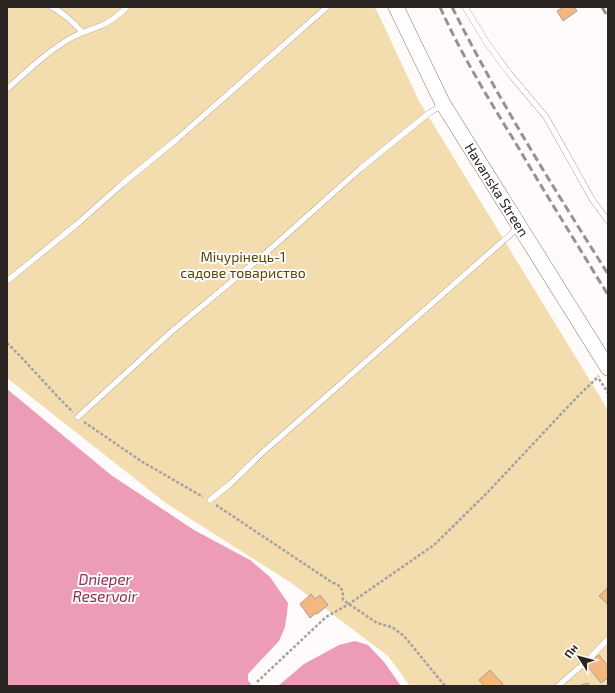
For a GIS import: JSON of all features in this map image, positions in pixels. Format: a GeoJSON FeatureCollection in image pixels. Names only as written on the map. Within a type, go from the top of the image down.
{"type":"FeatureCollection","features":[{"type":"Feature","properties":{"kind":"main road","name":"Havanska Streen"},"geometry":{"type":"LineString","coordinates":[[396,7],[443,104],[608,368]]}},
{"type":"Feature","properties":{"kind":"lane"},"geometry":{"type":"LineString","coordinates":[[52,7],[65,15],[82,32]]}},
{"type":"Feature","properties":{"kind":"lane"},"geometry":{"type":"LineString","coordinates":[[7,89],[45,55],[70,38],[82,32],[101,26],[117,17],[127,7]]}},
{"type":"Feature","properties":{"kind":"lane"},"geometry":{"type":"LineString","coordinates":[[7,281],[76,225],[122,184],[177,139],[327,7]]}},
{"type":"Feature","properties":{"kind":"lane"},"geometry":{"type":"LineString","coordinates":[[465,7],[486,43],[546,117],[592,199],[608,221]]}},
{"type":"Feature","properties":{"kind":"lane"},"geometry":{"type":"LineString","coordinates":[[78,418],[171,332],[273,247],[360,169],[429,113],[443,104]]}},
{"type":"Feature","properties":{"kind":"lane"},"geometry":{"type":"LineString","coordinates":[[210,500],[230,484],[262,453],[519,227]]}},
{"type":"Feature","properties":{"kind":"lane"},"geometry":{"type":"LineString","coordinates":[[558,686],[588,660],[608,639]]}},
{"type":"Feature","properties":{"kind":"path"},"geometry":{"type":"LineString","coordinates":[[7,343],[27,362],[78,418],[141,461],[210,500],[333,583],[338,584],[343,591],[343,600],[377,623],[392,627],[404,636],[445,686]]}},
{"type":"Feature","properties":{"kind":"path"},"geometry":{"type":"LineString","coordinates":[[257,682],[326,617],[349,604],[434,545],[487,493],[577,397],[608,368]]}},
{"type":"Feature","properties":{"kind":"green space","name":"Мічурінець-1 садове товариство"},"geometry":{"type":"Polygon","coordinates":[[[7,7],[375,7],[419,101],[608,410],[608,686],[410,686],[388,656],[290,582],[167,504],[7,378],[7,7]]]}},
{"type":"Feature","properties":{"kind":"water","name":"Dnieper Reservoir"},"geometry":{"type":"Polygon","coordinates":[[[7,389],[111,475],[194,530],[250,560],[270,577],[288,603],[285,627],[279,641],[248,674],[248,680],[252,686],[7,686],[7,389]]]}},
{"type":"Feature","properties":{"kind":"water"},"geometry":{"type":"Polygon","coordinates":[[[355,641],[368,645],[384,662],[401,686],[278,686],[304,664],[339,645],[355,641]]]}},
{"type":"Feature","properties":{"kind":"building"},"geometry":{"type":"Polygon","coordinates":[[[563,7],[574,7],[577,11],[563,21],[557,11],[563,7]]]}},
{"type":"Feature","properties":{"kind":"building"},"geometry":{"type":"Polygon","coordinates":[[[608,587],[608,605],[599,596],[608,587]]]}},
{"type":"Feature","properties":{"kind":"building"},"geometry":{"type":"Polygon","coordinates":[[[311,594],[315,599],[320,595],[328,605],[310,618],[300,604],[311,594]]]}},
{"type":"Feature","properties":{"kind":"building"},"geometry":{"type":"Polygon","coordinates":[[[599,655],[608,666],[608,680],[606,679],[601,683],[587,665],[599,655]]]}},
{"type":"Feature","properties":{"kind":"building"},"geometry":{"type":"Polygon","coordinates":[[[490,670],[503,684],[501,686],[484,686],[479,680],[490,670]]]}},
{"type":"Feature","properties":{"kind":"building"},"geometry":{"type":"Polygon","coordinates":[[[588,683],[589,686],[578,686],[588,683]]]}},
{"type":"Feature","properties":{"kind":"railway"},"geometry":{"type":"LineString","coordinates":[[440,7],[457,42],[485,92],[608,295]]}},
{"type":"Feature","properties":{"kind":"railway"},"geometry":{"type":"LineString","coordinates":[[452,7],[507,109],[608,274]]}},
{"type":"Feature","properties":{"kind":"railway"},"geometry":{"type":"LineString","coordinates":[[602,7],[608,17]]}}]}
